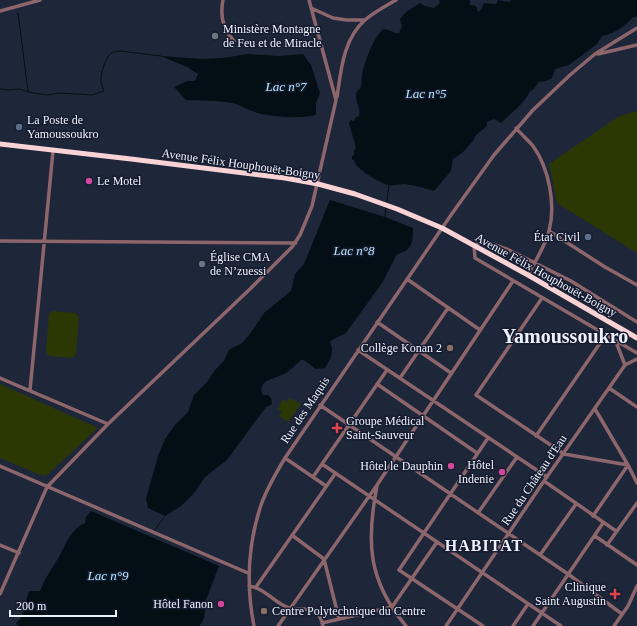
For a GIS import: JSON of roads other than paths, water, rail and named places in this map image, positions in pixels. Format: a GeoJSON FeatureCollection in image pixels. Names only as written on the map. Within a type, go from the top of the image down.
{"type":"FeatureCollection","features":[{"type":"Feature","properties":{"kind":"highway","name":"Avenue Félix Houphouët-Boigny"},"geometry":{"type":"LineString","coordinates":[[0,144],[285,178],[318,184],[354,194],[397,209],[442,228],[528,275],[637,338]]}},
{"type":"Feature","properties":{"kind":"street"},"geometry":{"type":"LineString","coordinates":[[0,11],[40,0]]}},
{"type":"Feature","properties":{"kind":"street"},"geometry":{"type":"LineString","coordinates":[[223,0],[222,21],[228,34],[234,41]]}},
{"type":"Feature","properties":{"kind":"street"},"geometry":{"type":"LineString","coordinates":[[309,0],[336,100]]}},
{"type":"Feature","properties":{"kind":"street"},"geometry":{"type":"LineString","coordinates":[[0,594],[47,487],[108,424],[250,289],[296,243],[312,206],[318,184],[347,47],[350,39],[365,20],[390,2],[396,0]]}},
{"type":"Feature","properties":{"kind":"street"},"geometry":{"type":"LineString","coordinates":[[311,8],[333,18],[365,20]]}},
{"type":"Feature","properties":{"kind":"street","name":"Rue des Maquis"},"geometry":{"type":"LineString","coordinates":[[254,626],[248,573],[254,531],[261,504],[285,458],[442,228],[494,155],[508,140],[516,128],[550,93],[595,54],[637,28]]}},
{"type":"Feature","properties":{"kind":"street"},"geometry":{"type":"LineString","coordinates":[[595,54],[637,45]]}},
{"type":"Feature","properties":{"kind":"street"},"geometry":{"type":"LineString","coordinates":[[516,128],[533,146],[540,158],[549,185],[551,205],[549,231],[528,275]]}},
{"type":"Feature","properties":{"kind":"street"},"geometry":{"type":"LineString","coordinates":[[30,390],[53,150]]}},
{"type":"Feature","properties":{"kind":"street"},"geometry":{"type":"LineString","coordinates":[[549,231],[605,267],[637,285]]}},
{"type":"Feature","properties":{"kind":"street"},"geometry":{"type":"LineString","coordinates":[[0,241],[296,243]]}},
{"type":"Feature","properties":{"kind":"street"},"geometry":{"type":"LineString","coordinates":[[637,322],[571,281],[535,262],[492,243],[483,242],[474,245],[474,252],[477,260],[605,336],[637,353]]}},
{"type":"Feature","properties":{"kind":"street"},"geometry":{"type":"LineString","coordinates":[[407,279],[480,330]]}},
{"type":"Feature","properties":{"kind":"street"},"geometry":{"type":"LineString","coordinates":[[278,626],[377,485],[432,400],[513,281]]}},
{"type":"Feature","properties":{"kind":"street"},"geometry":{"type":"LineString","coordinates":[[542,298],[476,395],[564,454],[628,466]]}},
{"type":"Feature","properties":{"kind":"street"},"geometry":{"type":"LineString","coordinates":[[400,378],[448,308]]}},
{"type":"Feature","properties":{"kind":"street"},"geometry":{"type":"LineString","coordinates":[[377,322],[451,373]]}},
{"type":"Feature","properties":{"kind":"street"},"geometry":{"type":"LineString","coordinates":[[536,436],[605,336]]}},
{"type":"Feature","properties":{"kind":"street"},"geometry":{"type":"LineString","coordinates":[[615,341],[625,365]]}},
{"type":"Feature","properties":{"kind":"street"},"geometry":{"type":"LineString","coordinates":[[358,350],[517,457],[576,504],[616,531]]}},
{"type":"Feature","properties":{"kind":"street","name":"Rue du Château d'Eau"},"geometry":{"type":"LineString","coordinates":[[446,626],[625,365],[637,359]]}},
{"type":"Feature","properties":{"kind":"street"},"geometry":{"type":"LineString","coordinates":[[313,477],[387,370]]}},
{"type":"Feature","properties":{"kind":"street"},"geometry":{"type":"LineString","coordinates":[[0,378],[108,424]]}},
{"type":"Feature","properties":{"kind":"street"},"geometry":{"type":"LineString","coordinates":[[377,384],[477,453]]}},
{"type":"Feature","properties":{"kind":"street"},"geometry":{"type":"LineString","coordinates":[[609,388],[637,407]]}},
{"type":"Feature","properties":{"kind":"street"},"geometry":{"type":"LineString","coordinates":[[320,406],[568,574],[622,614]]}},
{"type":"Feature","properties":{"kind":"street"},"geometry":{"type":"LineString","coordinates":[[595,409],[637,484]]}},
{"type":"Feature","properties":{"kind":"street"},"geometry":{"type":"LineString","coordinates":[[483,626],[399,570],[488,438]]}},
{"type":"Feature","properties":{"kind":"street"},"geometry":{"type":"LineString","coordinates":[[478,513],[517,457]]}},
{"type":"Feature","properties":{"kind":"street"},"geometry":{"type":"LineString","coordinates":[[285,458],[326,486]]}},
{"type":"Feature","properties":{"kind":"street"},"geometry":{"type":"LineString","coordinates":[[322,464],[561,626]]}},
{"type":"Feature","properties":{"kind":"street"},"geometry":{"type":"LineString","coordinates":[[0,466],[248,573]]}},
{"type":"Feature","properties":{"kind":"street"},"geometry":{"type":"LineString","coordinates":[[593,516],[628,466]]}},
{"type":"Feature","properties":{"kind":"street"},"geometry":{"type":"LineString","coordinates":[[256,587],[335,474]]}},
{"type":"Feature","properties":{"kind":"street"},"geometry":{"type":"LineString","coordinates":[[377,485],[370,538],[372,552],[378,578],[392,606],[406,626]]}},
{"type":"Feature","properties":{"kind":"street"},"geometry":{"type":"LineString","coordinates":[[607,545],[637,503]]}},
{"type":"Feature","properties":{"kind":"street"},"geometry":{"type":"LineString","coordinates":[[540,555],[576,504]]}},
{"type":"Feature","properties":{"kind":"street"},"geometry":{"type":"LineString","coordinates":[[533,626],[603,523]]}},
{"type":"Feature","properties":{"kind":"street"},"geometry":{"type":"LineString","coordinates":[[293,536],[324,559],[338,619]]}},
{"type":"Feature","properties":{"kind":"street"},"geometry":{"type":"LineString","coordinates":[[595,536],[637,565]]}},
{"type":"Feature","properties":{"kind":"street"},"geometry":{"type":"LineString","coordinates":[[249,586],[256,587],[290,609],[312,610],[317,612],[322,624],[392,606],[437,542]]}},
{"type":"Feature","properties":{"kind":"street"},"geometry":{"type":"LineString","coordinates":[[0,545],[19,553]]}},
{"type":"Feature","properties":{"kind":"street"},"geometry":{"type":"LineString","coordinates":[[614,626],[628,606],[637,586]]}},
{"type":"Feature","properties":{"kind":"street"},"geometry":{"type":"LineString","coordinates":[[513,626],[528,604]]}},
{"type":"Feature","properties":{"kind":"water","name":"Lac n°5"},"geometry":{"type":"Polygon","coordinates":[[[439,0],[470,0],[470,5],[476,6],[478,12],[481,10],[484,3],[496,4],[498,0],[509,2],[511,0],[637,0],[637,17],[633,17],[615,32],[602,36],[597,44],[569,65],[555,69],[552,78],[539,82],[533,90],[530,91],[521,104],[501,123],[494,119],[487,122],[487,126],[476,135],[473,141],[463,152],[453,159],[451,171],[434,191],[408,184],[388,185],[368,175],[355,164],[354,160],[352,160],[354,150],[356,148],[349,123],[351,120],[354,121],[355,118],[359,116],[356,94],[361,87],[365,62],[376,39],[383,29],[399,33],[402,26],[400,19],[406,12],[420,3],[434,8],[440,3],[439,0]]]}},
{"type":"Feature","properties":{"kind":"water","name":"Lac n°7"},"geometry":{"type":"Polygon","coordinates":[[[248,54],[279,56],[303,54],[311,65],[320,93],[316,103],[316,115],[303,117],[276,116],[260,114],[232,103],[186,100],[174,87],[187,81],[195,81],[198,74],[187,67],[161,56],[202,59],[223,58],[248,54]]]}},
{"type":"Feature","properties":{"kind":"water","name":"Lac n°8"},"geometry":{"type":"Polygon","coordinates":[[[330,200],[385,217],[413,228],[412,243],[407,250],[396,256],[382,283],[346,333],[330,342],[332,352],[325,368],[316,369],[304,360],[301,360],[286,373],[268,380],[262,386],[262,390],[263,395],[268,395],[271,398],[272,404],[266,407],[227,460],[205,477],[195,492],[181,506],[165,516],[148,508],[146,499],[158,456],[165,439],[175,425],[188,412],[194,395],[224,361],[229,350],[242,343],[264,313],[291,291],[295,274],[304,264],[330,200]]]}},
{"type":"Feature","properties":{"kind":"water","name":"Lac n°9"},"geometry":{"type":"Polygon","coordinates":[[[91,511],[219,566],[206,600],[204,618],[200,626],[19,626],[16,623],[21,618],[29,591],[40,591],[70,536],[76,528],[85,523],[86,517],[91,511]]]}},
{"type":"Feature","properties":{"kind":"waterway"},"geometry":{"type":"LineString","coordinates":[[18,13],[28,91]]}},
{"type":"Feature","properties":{"kind":"waterway"},"geometry":{"type":"LineString","coordinates":[[0,89],[19,89],[47,95],[60,93],[92,95],[104,91],[101,82],[101,74],[108,57],[113,52],[120,51],[161,56]]}},
{"type":"Feature","properties":{"kind":"waterway"},"geometry":{"type":"LineString","coordinates":[[387,202],[389,185]]}},
{"type":"Feature","properties":{"kind":"waterway"},"geometry":{"type":"LineString","coordinates":[[385,217],[386,207]]}},
{"type":"Feature","properties":{"kind":"waterway"},"geometry":{"type":"LineString","coordinates":[[154,531],[165,516]]}},
{"type":"Feature","properties":{"kind":"place","name":"Ministère Montagne de Feu et de Miracle"},"geometry":{"type":"Point","coordinates":[215,36]}},
{"type":"Feature","properties":{"kind":"place","name":"La Poste de Yamoussoukro"},"geometry":{"type":"Point","coordinates":[19,127]}},
{"type":"Feature","properties":{"kind":"place","name":"Le Motel"},"geometry":{"type":"Point","coordinates":[89,181]}},
{"type":"Feature","properties":{"kind":"place","name":"État Civil"},"geometry":{"type":"Point","coordinates":[588,237]}},
{"type":"Feature","properties":{"kind":"place","name":"Église CMA de N’zuessi"},"geometry":{"type":"Point","coordinates":[202,264]}},
{"type":"Feature","properties":{"kind":"place","name":"Collège Konan 2"},"geometry":{"type":"Point","coordinates":[450,348]}},
{"type":"Feature","properties":{"kind":"place","name":"Groupe Médical Saint-Sauveur"},"geometry":{"type":"Point","coordinates":[337,428]}},
{"type":"Feature","properties":{"kind":"place","name":"Hôtel le Dauphin"},"geometry":{"type":"Point","coordinates":[451,466]}},
{"type":"Feature","properties":{"kind":"place","name":"Hôtel Indenie"},"geometry":{"type":"Point","coordinates":[502,472]}},
{"type":"Feature","properties":{"kind":"place","name":"Clinique Saint Augustin"},"geometry":{"type":"Point","coordinates":[615,594]}},
{"type":"Feature","properties":{"kind":"place","name":"Hôtel Fanon"},"geometry":{"type":"Point","coordinates":[221,604]}},
{"type":"Feature","properties":{"kind":"place","name":"Centre Polytechnique du Centre"},"geometry":{"type":"Point","coordinates":[264,611]}},
{"type":"Feature","properties":{"kind":"district","name":"Yamoussoukro"},"geometry":{"type":"Point","coordinates":[565,336]}},
{"type":"Feature","properties":{"kind":"district","name":"HABITAT"},"geometry":{"type":"Point","coordinates":[484,545]}}]}
